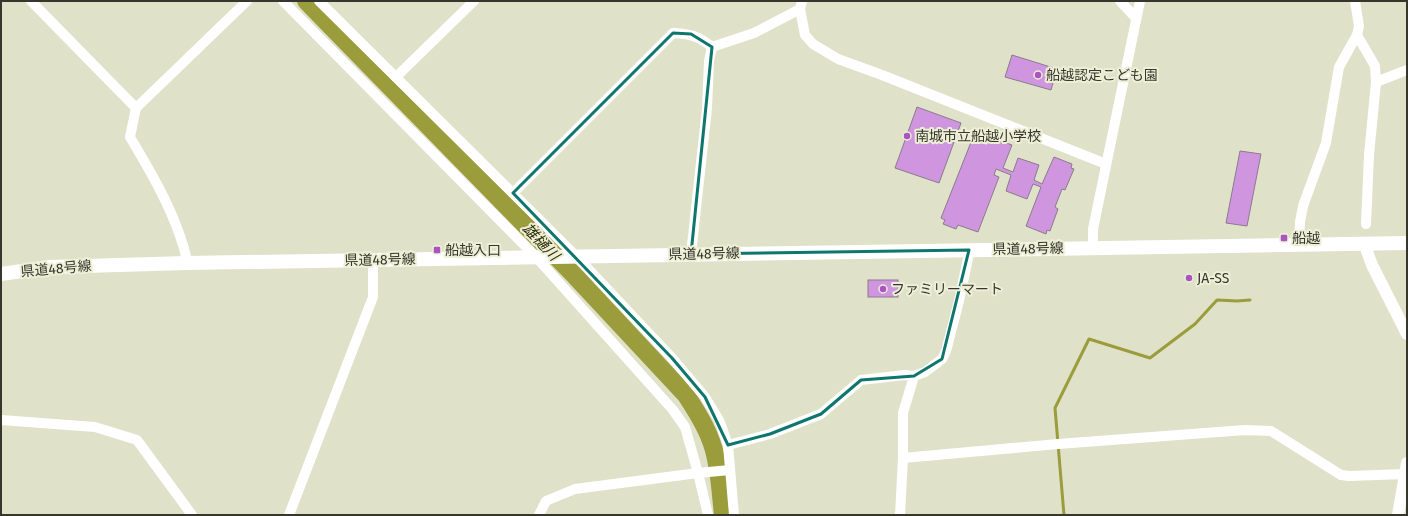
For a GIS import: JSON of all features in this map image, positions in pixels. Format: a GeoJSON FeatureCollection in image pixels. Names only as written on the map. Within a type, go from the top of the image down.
{"type":"FeatureCollection","features":[{"type":"Feature","properties":{"kind":"main road","name":"県道48号線"},"geometry":{"type":"LineString","coordinates":[[1,274],[50,267],[188,263],[1407,243]]}},
{"type":"Feature","properties":{"kind":"street"},"geometry":{"type":"LineString","coordinates":[[31,1],[136,108]]}},
{"type":"Feature","properties":{"kind":"street"},"geometry":{"type":"LineString","coordinates":[[188,263],[175,222],[162,193],[130,137],[136,108],[247,1]]}},
{"type":"Feature","properties":{"kind":"street"},"geometry":{"type":"LineString","coordinates":[[283,1],[540,257],[674,410],[685,427],[708,515]]}},
{"type":"Feature","properties":{"kind":"street"},"geometry":{"type":"LineString","coordinates":[[319,1],[513,193],[573,257],[672,358],[705,397],[719,420],[728,445],[734,515]]}},
{"type":"Feature","properties":{"kind":"street"},"geometry":{"type":"LineString","coordinates":[[396,77],[474,1]]}},
{"type":"Feature","properties":{"kind":"street"},"geometry":{"type":"LineString","coordinates":[[1120,1],[1136,18]]}},
{"type":"Feature","properties":{"kind":"street"},"geometry":{"type":"LineString","coordinates":[[1093,247],[1093,229],[1140,1]]}},
{"type":"Feature","properties":{"kind":"street"},"geometry":{"type":"LineString","coordinates":[[1299,244],[1300,222],[1303,206],[1326,143],[1339,67],[1358,35],[1359,26],[1356,1]]}},
{"type":"Feature","properties":{"kind":"street"},"geometry":{"type":"LineString","coordinates":[[712,47],[754,34],[801,5],[805,35],[814,44],[838,59],[1106,164]]}},
{"type":"Feature","properties":{"kind":"street"},"geometry":{"type":"LineString","coordinates":[[513,193],[673,33],[691,34],[712,47]]}},
{"type":"Feature","properties":{"kind":"street"},"geometry":{"type":"LineString","coordinates":[[1358,35],[1375,66],[1376,82],[1369,155],[1366,224]]}},
{"type":"Feature","properties":{"kind":"street"},"geometry":{"type":"LineString","coordinates":[[691,254],[707,108],[709,60],[712,47]]}},
{"type":"Feature","properties":{"kind":"street"},"geometry":{"type":"LineString","coordinates":[[1376,82],[1407,70]]}},
{"type":"Feature","properties":{"kind":"street"},"geometry":{"type":"LineString","coordinates":[[1364,243],[1372,266],[1407,334]]}},
{"type":"Feature","properties":{"kind":"street"},"geometry":{"type":"LineString","coordinates":[[728,445],[770,434],[821,414],[861,380],[914,376],[925,372],[942,359],[946,351],[969,250]]}},
{"type":"Feature","properties":{"kind":"street"},"geometry":{"type":"LineString","coordinates":[[289,515],[373,297],[373,268],[370,260]]}},
{"type":"Feature","properties":{"kind":"street"},"geometry":{"type":"LineString","coordinates":[[900,515],[903,458],[903,413],[914,376]]}},
{"type":"Feature","properties":{"kind":"street"},"geometry":{"type":"LineString","coordinates":[[1,420],[95,427],[137,440],[192,515]]}},
{"type":"Feature","properties":{"kind":"street"},"geometry":{"type":"LineString","coordinates":[[903,458],[1058,444],[1245,430],[1271,431],[1341,475],[1348,476],[1406,468],[1398,515]]}},
{"type":"Feature","properties":{"kind":"street"},"geometry":{"type":"LineString","coordinates":[[539,515],[546,501],[575,489],[730,470]]}},
{"type":"Feature","properties":{"kind":"highlighted area"},"geometry":{"type":"Polygon","coordinates":[[[673,33],[691,34],[712,47],[691,254],[969,250],[942,359],[914,376],[861,380],[821,414],[770,434],[728,445],[705,397],[672,358],[513,193],[673,33]]]}},
{"type":"Feature","properties":{"kind":"building"},"geometry":{"type":"Polygon","coordinates":[[[1012,55],[1057,69],[1051,90],[1005,77],[1012,55]]]}},
{"type":"Feature","properties":{"kind":"building"},"geometry":{"type":"Polygon","coordinates":[[[917,107],[961,123],[939,183],[895,168],[917,107]]]}},
{"type":"Feature","properties":{"kind":"building"},"geometry":{"type":"Polygon","coordinates":[[[980,129],[996,135],[995,139],[1012,145],[1003,168],[1013,172],[1018,158],[1039,165],[1034,180],[1042,184],[1054,157],[1072,164],[1071,168],[1074,169],[1065,190],[1062,189],[1055,207],[1058,209],[1050,231],[1047,230],[1046,234],[1026,226],[1041,187],[1033,184],[1027,199],[1006,191],[1011,175],[996,169],[994,175],[999,177],[978,232],[958,225],[956,229],[943,224],[945,220],[941,218],[975,132],[978,133],[980,129]]]}},
{"type":"Feature","properties":{"kind":"building"},"geometry":{"type":"Polygon","coordinates":[[[1240,151],[1261,154],[1247,226],[1226,223],[1240,151]]]}},
{"type":"Feature","properties":{"kind":"building","name":"ファミリーマート"},"geometry":{"type":"Polygon","coordinates":[[[868,280],[898,280],[898,297],[868,297],[868,280]]]}},
{"type":"Feature","properties":{"kind":"waterway","name":"雄樋川"},"geometry":{"type":"LineString","coordinates":[[306,1],[575,276],[686,395],[696,410],[714,450],[723,515]]}},
{"type":"Feature","properties":{"kind":"waterway"},"geometry":{"type":"LineString","coordinates":[[1064,515],[1055,408],[1089,339],[1150,358],[1195,324],[1217,300],[1250,300]]}},
{"type":"Feature","properties":{"kind":"place","name":"船越認定こども園"},"geometry":{"type":"Point","coordinates":[1038,75]}},
{"type":"Feature","properties":{"kind":"place","name":"南城市立船越小学校"},"geometry":{"type":"Point","coordinates":[907,136]}},
{"type":"Feature","properties":{"kind":"place","name":"船越"},"geometry":{"type":"Point","coordinates":[1284,238]}},
{"type":"Feature","properties":{"kind":"place","name":"船越入口"},"geometry":{"type":"Point","coordinates":[437,250]}},
{"type":"Feature","properties":{"kind":"place","name":"JA-SS"},"geometry":{"type":"Point","coordinates":[1189,278]}},
{"type":"Feature","properties":{"kind":"place","name":"ファミリーマート"},"geometry":{"type":"Point","coordinates":[883,289]}}]}
